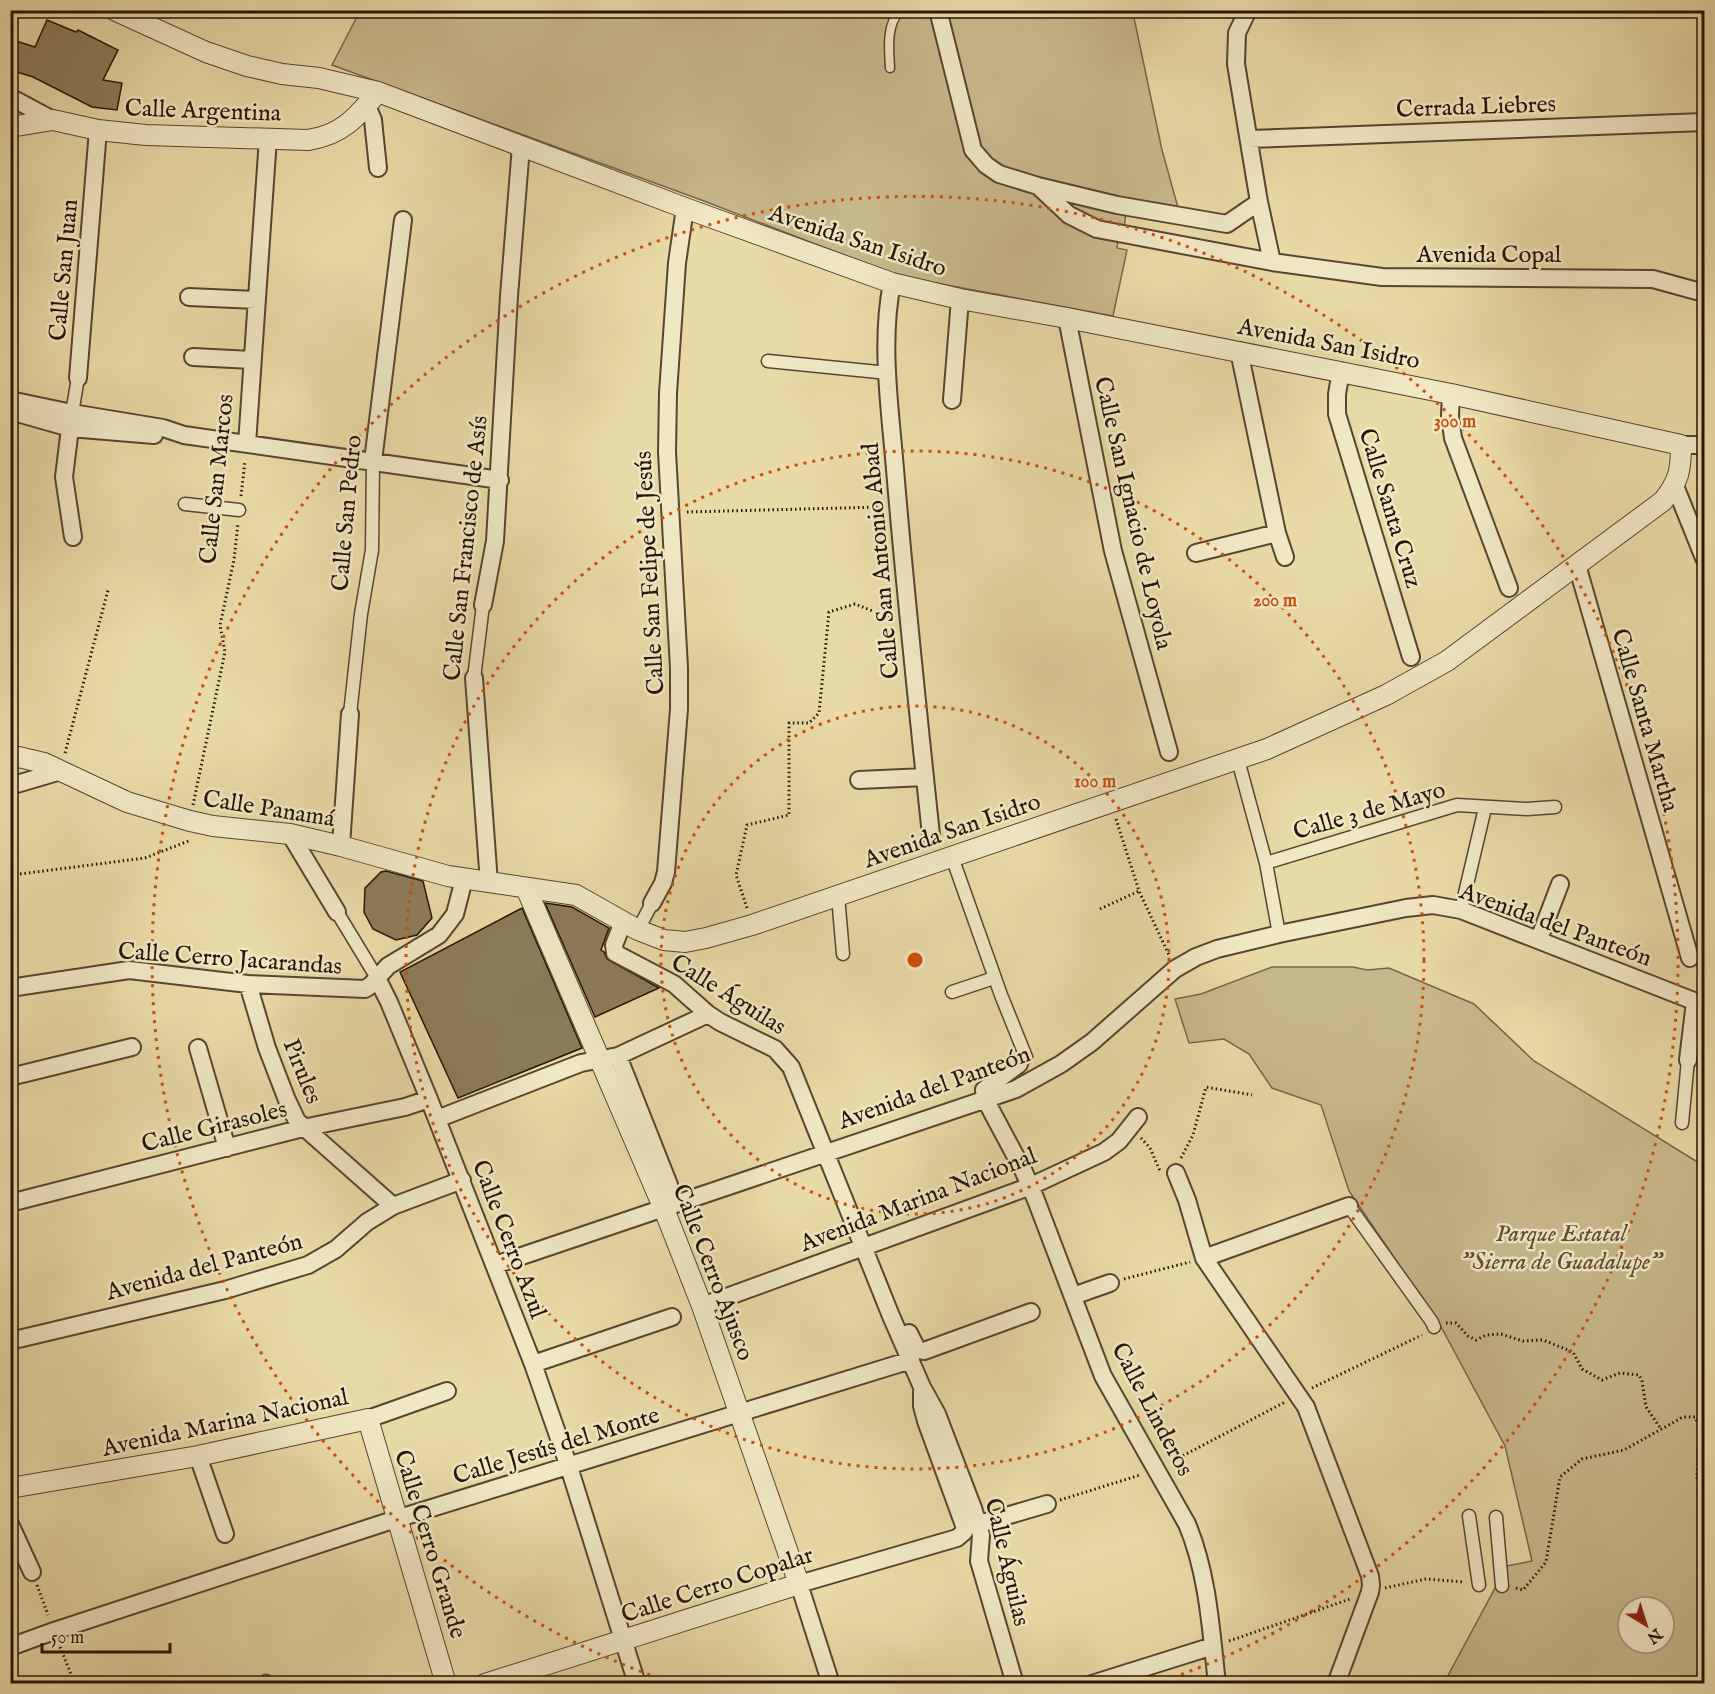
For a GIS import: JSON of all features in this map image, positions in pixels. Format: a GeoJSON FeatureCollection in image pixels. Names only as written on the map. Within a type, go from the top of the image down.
{"type":"FeatureCollection","features":[{"type":"Feature","properties":{"kind":"street","name":"Avenida San Isidro"},"geometry":{"type":"LineString","coordinates":[[114,10],[206,52],[247,66],[282,74],[319,78],[373,99],[521,146],[892,283],[960,299],[1341,371],[1681,445],[1704,445]]}},
{"type":"Feature","properties":{"kind":"street","name":"Avenida Copal"},"geometry":{"type":"LineString","coordinates":[[938,10],[973,150],[986,165],[999,174],[1038,186],[1118,205],[1227,224]]}},
{"type":"Feature","properties":{"kind":"street"},"geometry":{"type":"LineString","coordinates":[[1248,10],[1237,33],[1236,64],[1259,202],[1272,262]]}},
{"type":"Feature","properties":{"kind":"street"},"geometry":{"type":"LineString","coordinates":[[10,97],[53,120]]}},
{"type":"Feature","properties":{"kind":"street","name":"Calle Argentina"},"geometry":{"type":"LineString","coordinates":[[10,127],[53,120],[98,130],[146,135],[308,140],[334,134],[373,99]]}},
{"type":"Feature","properties":{"kind":"street"},"geometry":{"type":"LineString","coordinates":[[373,99],[378,168]]}},
{"type":"Feature","properties":{"kind":"street","name":"Cerrada Liebres"},"geometry":{"type":"LineString","coordinates":[[1249,139],[1704,122]]}},
{"type":"Feature","properties":{"kind":"street","name":"Calle San Juan"},"geometry":{"type":"LineString","coordinates":[[73,537],[64,477],[78,378],[98,130]]}},
{"type":"Feature","properties":{"kind":"street","name":"Calle San Marcos"},"geometry":{"type":"LineString","coordinates":[[247,444],[268,138]]}},
{"type":"Feature","properties":{"kind":"street","name":"Calle San Francisco de Asís"},"geometry":{"type":"LineString","coordinates":[[489,884],[474,678],[483,605],[495,542],[509,296],[521,146]]}},
{"type":"Feature","properties":{"kind":"street","name":"Avenida Copal"},"geometry":{"type":"LineString","coordinates":[[1038,186],[1069,215],[1097,229],[1272,262],[1382,277],[1653,279],[1704,293]]}},
{"type":"Feature","properties":{"kind":"street"},"geometry":{"type":"LineString","coordinates":[[1224,252],[1227,224],[1259,202]]}},
{"type":"Feature","properties":{"kind":"street","name":"Calle San Felipe de Jesús"},"geometry":{"type":"LineString","coordinates":[[630,926],[652,903],[666,872],[679,709],[679,668],[667,452],[668,393],[676,263],[685,208]]}},
{"type":"Feature","properties":{"kind":"street"},"geometry":{"type":"LineString","coordinates":[[1135,236],[1139,208]]}},
{"type":"Feature","properties":{"kind":"street","name":"Calle San Pedro"},"geometry":{"type":"LineString","coordinates":[[341,846],[350,714],[361,614],[372,550],[373,461],[403,220]]}},
{"type":"Feature","properties":{"kind":"street","name":"Calle San Antonio Abad"},"geometry":{"type":"LineString","coordinates":[[892,283],[887,307],[888,373],[898,507],[930,835]]}},
{"type":"Feature","properties":{"kind":"street"},"geometry":{"type":"LineString","coordinates":[[189,297],[256,300]]}},
{"type":"Feature","properties":{"kind":"street"},"geometry":{"type":"LineString","coordinates":[[952,400],[960,299]]}},
{"type":"Feature","properties":{"kind":"street","name":"Calle San Ignacio de Loyola"},"geometry":{"type":"LineString","coordinates":[[1067,318],[1113,551],[1169,752]]}},
{"type":"Feature","properties":{"kind":"street"},"geometry":{"type":"LineString","coordinates":[[1239,351],[1277,533],[1286,556]]}},
{"type":"Feature","properties":{"kind":"street"},"geometry":{"type":"LineString","coordinates":[[192,357],[252,360]]}},
{"type":"Feature","properties":{"kind":"street"},"geometry":{"type":"LineString","coordinates":[[768,361],[888,373]]}},
{"type":"Feature","properties":{"kind":"street","name":"Calle Santa Cruz"},"geometry":{"type":"LineString","coordinates":[[1341,371],[1337,394],[1337,414],[1411,657]]}},
{"type":"Feature","properties":{"kind":"street"},"geometry":{"type":"LineString","coordinates":[[1451,394],[1450,416],[1453,438],[1509,588]]}},
{"type":"Feature","properties":{"kind":"street"},"geometry":{"type":"LineString","coordinates":[[10,400],[71,420]]}},
{"type":"Feature","properties":{"kind":"street"},"geometry":{"type":"LineString","coordinates":[[10,411],[71,420],[152,426],[184,435],[500,480]]}},
{"type":"Feature","properties":{"kind":"street"},"geometry":{"type":"LineString","coordinates":[[1681,445],[1681,467],[1675,486],[1704,558]]}},
{"type":"Feature","properties":{"kind":"street","name":"Avenida San Isidro"},"geometry":{"type":"LineString","coordinates":[[526,888],[576,895],[630,926],[664,940],[685,942],[752,926],[1238,760],[1386,695],[1447,661],[1664,501],[1675,486]]}},
{"type":"Feature","properties":{"kind":"street"},"geometry":{"type":"LineString","coordinates":[[185,504],[239,510]]}},
{"type":"Feature","properties":{"kind":"street"},"geometry":{"type":"LineString","coordinates":[[1196,554],[1277,533]]}},
{"type":"Feature","properties":{"kind":"street","name":"Calle Santa Martha"},"geometry":{"type":"LineString","coordinates":[[1577,565],[1690,957]]}},
{"type":"Feature","properties":{"kind":"street","name":"Calle Panamá"},"geometry":{"type":"LineString","coordinates":[[10,755],[44,763],[127,802],[190,821],[213,826],[290,834],[464,879],[526,888]]}},
{"type":"Feature","properties":{"kind":"street"},"geometry":{"type":"LineString","coordinates":[[1238,760],[1266,862],[1279,934]]}},
{"type":"Feature","properties":{"kind":"street"},"geometry":{"type":"LineString","coordinates":[[10,786],[61,771]]}},
{"type":"Feature","properties":{"kind":"street"},"geometry":{"type":"LineString","coordinates":[[860,780],[925,777]]}},
{"type":"Feature","properties":{"kind":"street","name":"Calle 3 de Mayo"},"geometry":{"type":"LineString","coordinates":[[1266,862],[1458,805],[1527,809],[1555,807]]}},
{"type":"Feature","properties":{"kind":"street"},"geometry":{"type":"LineString","coordinates":[[1461,910],[1485,808]]}},
{"type":"Feature","properties":{"kind":"street","name":"Calle Cerro Azul"},"geometry":{"type":"LineString","coordinates":[[290,834],[377,978],[429,1099],[533,1364],[569,1467],[637,1683]]}},
{"type":"Feature","properties":{"kind":"street"},"geometry":{"type":"LineString","coordinates":[[952,857],[994,978],[1026,1057],[984,1090],[985,1099]]}},
{"type":"Feature","properties":{"kind":"street","name":"Calle Cerro Jacarandas"},"geometry":{"type":"LineString","coordinates":[[10,988],[129,970],[248,984],[359,990],[371,985],[388,966],[439,935],[455,914],[464,879]]}},
{"type":"Feature","properties":{"kind":"street"},"geometry":{"type":"LineString","coordinates":[[1539,939],[1560,884]]}},
{"type":"Feature","properties":{"kind":"street","name":"Calle Cerro Ajusco"},"geometry":{"type":"LineString","coordinates":[[526,888],[608,1057],[702,1306],[831,1683]]}},
{"type":"Feature","properties":{"kind":"street"},"geometry":{"type":"LineString","coordinates":[[838,896],[843,954]]}},
{"type":"Feature","properties":{"kind":"street","name":"Avenida del Panteón"},"geometry":{"type":"LineString","coordinates":[[495,1265],[664,1209],[826,1151],[1016,1089],[1061,1064],[1092,1042],[1175,969],[1196,957],[1217,949],[1279,934],[1406,908],[1433,906],[1461,910],[1700,1004]]}},
{"type":"Feature","properties":{"kind":"street","name":"Calle Águilas"},"geometry":{"type":"LineString","coordinates":[[630,926],[614,945],[615,953],[674,984],[708,1014],[761,1041],[786,1059],[795,1075],[882,1292],[922,1387],[937,1414],[979,1524],[981,1535],[979,1561],[1015,1683]]}},
{"type":"Feature","properties":{"kind":"street"},"geometry":{"type":"LineString","coordinates":[[952,992],[994,978]]}},
{"type":"Feature","properties":{"kind":"street","name":"Pirules"},"geometry":{"type":"LineString","coordinates":[[248,984],[267,1048],[286,1100],[297,1121],[393,1206]]}},
{"type":"Feature","properties":{"kind":"street"},"geometry":{"type":"LineString","coordinates":[[1682,1123],[1688,1060],[1700,1004]]}},
{"type":"Feature","properties":{"kind":"street"},"geometry":{"type":"LineString","coordinates":[[437,1119],[581,1063],[608,1057],[708,1014]]}},
{"type":"Feature","properties":{"kind":"street"},"geometry":{"type":"LineString","coordinates":[[10,1077],[132,1047]]}},
{"type":"Feature","properties":{"kind":"street"},"geometry":{"type":"LineString","coordinates":[[198,1048],[227,1148]]}},
{"type":"Feature","properties":{"kind":"street","name":"Calle Girasoles"},"geometry":{"type":"LineString","coordinates":[[10,1203],[303,1128],[405,1107],[429,1099]]}},
{"type":"Feature","properties":{"kind":"street","name":"Calle Linderos"},"geometry":{"type":"LineString","coordinates":[[985,1099],[1030,1186],[1103,1376],[1157,1469],[1194,1541],[1205,1594],[1217,1683]]}},
{"type":"Feature","properties":{"kind":"street","name":"Avenida Marina Nacional"},"geometry":{"type":"LineString","coordinates":[[702,1306],[1030,1186],[1104,1152],[1119,1141],[1138,1117]]}},
{"type":"Feature","properties":{"kind":"street"},"geometry":{"type":"LineString","coordinates":[[1176,1173],[1187,1200],[1204,1258],[1306,1407],[1370,1576],[1370,1592],[1336,1683]]}},
{"type":"Feature","properties":{"kind":"street","name":"Avenida del Panteón"},"geometry":{"type":"LineString","coordinates":[[10,1341],[225,1290],[308,1265],[336,1249],[367,1222],[393,1206],[462,1180]]}},
{"type":"Feature","properties":{"kind":"street"},"geometry":{"type":"LineString","coordinates":[[1204,1258],[1349,1206],[1434,1327]]}},
{"type":"Feature","properties":{"kind":"street"},"geometry":{"type":"LineString","coordinates":[[1074,1296],[1110,1282]]}},
{"type":"Feature","properties":{"kind":"street"},"geometry":{"type":"LineString","coordinates":[[882,1292],[892,1302],[917,1349],[922,1351],[1030,1312]]}},
{"type":"Feature","properties":{"kind":"street"},"geometry":{"type":"LineString","coordinates":[[533,1364],[672,1317]]}},
{"type":"Feature","properties":{"kind":"street","name":"Calle Jesús del Monte"},"geometry":{"type":"LineString","coordinates":[[10,1647],[396,1519],[911,1360]]}},
{"type":"Feature","properties":{"kind":"street","name":"Calle Águilas"},"geometry":{"type":"LineString","coordinates":[[922,1387],[922,1406],[926,1421],[965,1524],[964,1532]]}},
{"type":"Feature","properties":{"kind":"street","name":"Avenida Marina Nacional"},"geometry":{"type":"LineString","coordinates":[[10,1488],[198,1456],[368,1419],[447,1391]]}},
{"type":"Feature","properties":{"kind":"street","name":"Calle Cerro Grande"},"geometry":{"type":"LineString","coordinates":[[368,1419],[446,1683]]}},
{"type":"Feature","properties":{"kind":"street"},"geometry":{"type":"LineString","coordinates":[[198,1456],[225,1534]]}},
{"type":"Feature","properties":{"kind":"street"},"geometry":{"type":"LineString","coordinates":[[979,1524],[1047,1504]]}},
{"type":"Feature","properties":{"kind":"street"},"geometry":{"type":"LineString","coordinates":[[1469,1516],[1479,1585]]}},
{"type":"Feature","properties":{"kind":"street"},"geometry":{"type":"LineString","coordinates":[[1497,1517],[1502,1586]]}},
{"type":"Feature","properties":{"kind":"street"},"geometry":{"type":"LineString","coordinates":[[10,1524],[33,1572]]}},
{"type":"Feature","properties":{"kind":"street","name":"Calle Cerro Copalar"},"geometry":{"type":"LineString","coordinates":[[485,1683],[799,1584],[957,1538],[964,1532]]}},
{"type":"Feature","properties":{"kind":"street"},"geometry":{"type":"LineString","coordinates":[[1092,1683],[1213,1646]]}},
{"type":"Feature","properties":{"kind":"lane"},"geometry":{"type":"LineString","coordinates":[[890,68],[891,25],[900,10]]}},
{"type":"Feature","properties":{"kind":"path","name":"Calle San Marcos"},"geometry":{"type":"LineString","coordinates":[[190,821],[225,652],[220,625],[234,560],[247,444]]}},
{"type":"Feature","properties":{"kind":"path"},"geometry":{"type":"LineString","coordinates":[[670,512],[898,507]]}},
{"type":"Feature","properties":{"kind":"path"},"geometry":{"type":"LineString","coordinates":[[61,771],[108,590]]}},
{"type":"Feature","properties":{"kind":"path"},"geometry":{"type":"LineString","coordinates":[[752,926],[736,875],[747,825],[789,815],[789,723],[809,723],[819,713],[829,612],[855,604],[909,625]]}},
{"type":"Feature","properties":{"kind":"path"},"geometry":{"type":"LineString","coordinates":[[1111,803],[1139,891],[1175,969]]}},
{"type":"Feature","properties":{"kind":"path"},"geometry":{"type":"LineString","coordinates":[[20,874],[145,858],[178,847],[213,826]]}},
{"type":"Feature","properties":{"kind":"path"},"geometry":{"type":"LineString","coordinates":[[1100,909],[1139,891]]}},
{"type":"Feature","properties":{"kind":"path"},"geometry":{"type":"LineString","coordinates":[[1176,1173],[1176,1164],[1193,1135],[1206,1087],[1252,1095]]}},
{"type":"Feature","properties":{"kind":"path"},"geometry":{"type":"LineString","coordinates":[[1110,1282],[1204,1258]]}},
{"type":"Feature","properties":{"kind":"path"},"geometry":{"type":"LineString","coordinates":[[1434,1327],[1456,1323],[1476,1340],[1486,1335],[1501,1334],[1524,1341],[1547,1341],[1565,1351],[1573,1352],[1582,1369],[1602,1380],[1620,1373],[1639,1375],[1646,1407],[1661,1429]]}},
{"type":"Feature","properties":{"kind":"path"},"geometry":{"type":"LineString","coordinates":[[1502,1586],[1523,1590],[1546,1562],[1560,1477],[1582,1458],[1624,1450],[1683,1417],[1695,1417],[1699,1427],[1697,1478],[1704,1484]]}},
{"type":"Feature","properties":{"kind":"path"},"geometry":{"type":"LineString","coordinates":[[1047,1504],[1157,1469]]}},
{"type":"Feature","properties":{"kind":"path"},"geometry":{"type":"LineString","coordinates":[[33,1572],[75,1683]]}},
{"type":"Feature","properties":{"kind":"green space"},"geometry":{"type":"Polygon","coordinates":[[[360,11],[1124,11],[1134,18],[1162,150],[1179,211],[1126,213],[1124,229],[1120,229],[1117,248],[1127,250],[1113,316],[898,276],[704,201],[332,65],[360,11]]]}},
{"type":"Feature","properties":{"kind":"green space","name":"Parque Estatal \"Sierra de Guadalupe\""},"geometry":{"type":"Polygon","coordinates":[[[1272,967],[1353,967],[1367,970],[1389,968],[1474,1004],[1534,1061],[1704,1166],[1704,1683],[1444,1683],[1507,1566],[1532,1561],[1505,1446],[1440,1325],[1349,1191],[1321,1105],[1272,1088],[1249,1054],[1224,1039],[1189,1043],[1175,999],[1201,994],[1272,967]]]}},
{"type":"Feature","properties":{"kind":"building"},"geometry":{"type":"Polygon","coordinates":[[[47,20],[76,32],[78,30],[118,50],[103,80],[122,83],[117,110],[92,107],[33,77],[10,70],[10,39],[35,47],[47,20]]]}},
{"type":"Feature","properties":{"kind":"building"},"geometry":{"type":"Polygon","coordinates":[[[386,871],[423,881],[432,918],[417,935],[396,940],[373,929],[364,912],[365,888],[381,872],[386,871]]]}},
{"type":"Feature","properties":{"kind":"building"},"geometry":{"type":"Polygon","coordinates":[[[545,903],[572,907],[609,928],[601,950],[607,959],[659,988],[595,1017],[545,903]]]}},
{"type":"Feature","properties":{"kind":"building"},"geometry":{"type":"Polygon","coordinates":[[[522,908],[582,1048],[458,1098],[400,972],[522,908]]]}}]}
